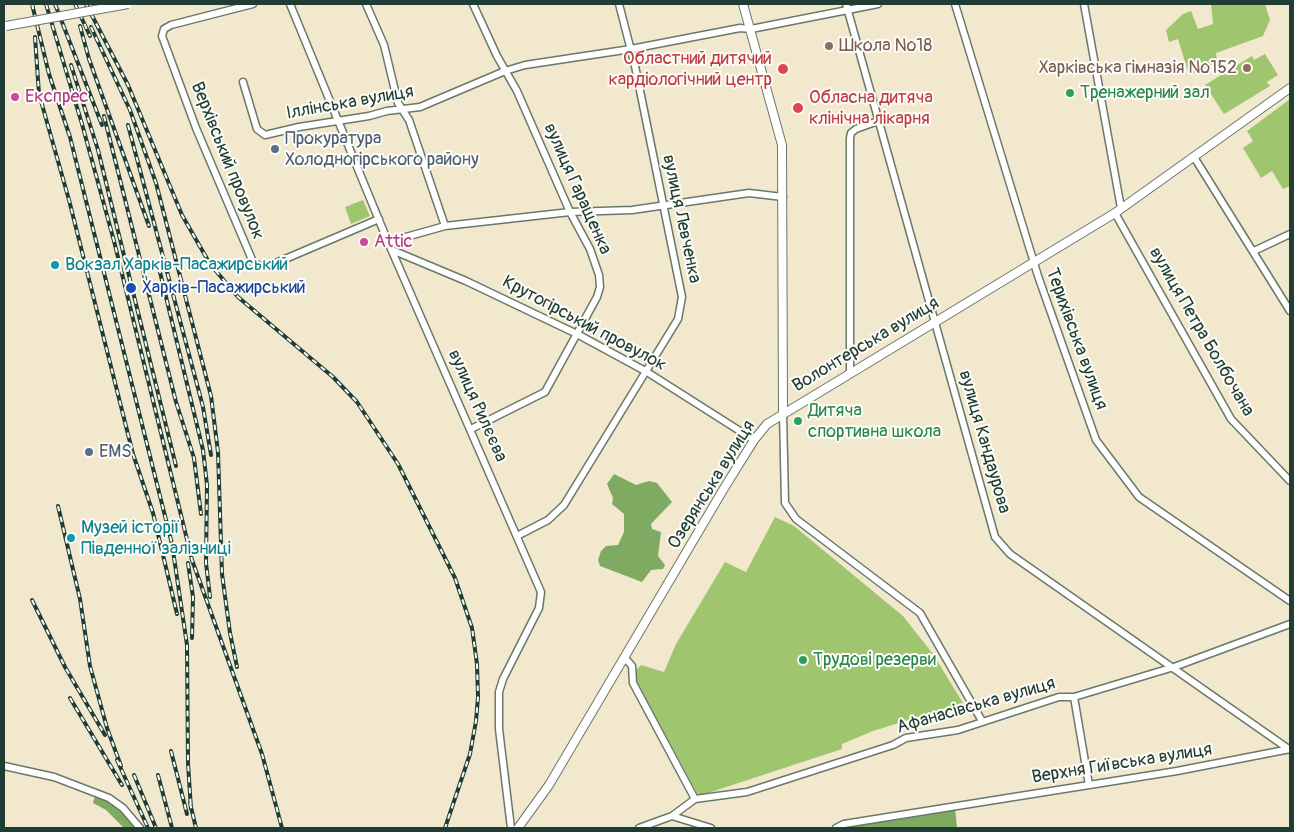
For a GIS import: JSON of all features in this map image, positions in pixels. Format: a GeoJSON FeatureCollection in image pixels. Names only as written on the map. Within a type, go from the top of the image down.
{"type":"FeatureCollection","features":[{"type":"Feature","properties":{"kind":"main road"},"geometry":{"type":"LineString","coordinates":[[5,26],[128,4]]}},
{"type":"Feature","properties":{"kind":"main road"},"geometry":{"type":"LineString","coordinates":[[743,4],[782,145],[783,413]]}},
{"type":"Feature","properties":{"kind":"main road","name":"Волонтерська вулиця"},"geometry":{"type":"LineString","coordinates":[[783,413],[1118,211],[1290,88]]}},
{"type":"Feature","properties":{"kind":"main road","name":"Озерянська вулиця"},"geometry":{"type":"LineString","coordinates":[[518,828],[549,785],[754,440],[767,424],[783,413]]}},
{"type":"Feature","properties":{"kind":"street","name":"Верхівський провулок"},"geometry":{"type":"LineString","coordinates":[[253,4],[171,25],[164,29],[162,36],[196,128],[253,262],[260,266],[272,265],[379,219]]}},
{"type":"Feature","properties":{"kind":"street","name":"вулиця Рилєєва"},"geometry":{"type":"LineString","coordinates":[[290,4],[388,242],[541,592],[542,600],[503,679],[499,692],[499,729],[511,828]]}},
{"type":"Feature","properties":{"kind":"street"},"geometry":{"type":"LineString","coordinates":[[366,4],[384,45],[401,109],[409,120],[445,226]]}},
{"type":"Feature","properties":{"kind":"street","name":"вулиця Гаращенка"},"geometry":{"type":"LineString","coordinates":[[471,429],[545,392],[597,297],[600,287],[599,275],[590,249],[570,212],[517,91],[505,71],[473,4]]}},
{"type":"Feature","properties":{"kind":"street","name":"вулиця Левченка"},"geometry":{"type":"LineString","coordinates":[[517,536],[548,520],[564,505],[678,319],[682,297],[620,4]]}},
{"type":"Feature","properties":{"kind":"street","name":"Іллінська вулиця"},"geometry":{"type":"LineString","coordinates":[[243,82],[257,129],[265,136],[337,120],[420,107],[505,71],[525,65],[631,49],[740,28],[750,29],[847,7],[878,4]]}},
{"type":"Feature","properties":{"kind":"street","name":"Терихівська вулиця"},"geometry":{"type":"LineString","coordinates":[[955,4],[1034,263],[1096,440],[1139,497],[1290,601]]}},
{"type":"Feature","properties":{"kind":"street","name":"вулиця Петра Болбочана"},"geometry":{"type":"LineString","coordinates":[[1084,4],[1118,211],[1231,419],[1290,481]]}},
{"type":"Feature","properties":{"kind":"street","name":"вулиця Кандаурова"},"geometry":{"type":"LineString","coordinates":[[847,7],[995,537],[1010,554],[1290,750]]}},
{"type":"Feature","properties":{"kind":"street"},"geometry":{"type":"LineString","coordinates":[[850,372],[850,138],[851,133],[856,129],[878,121]]}},
{"type":"Feature","properties":{"kind":"street"},"geometry":{"type":"LineString","coordinates":[[1194,157],[1254,251],[1290,312]]}},
{"type":"Feature","properties":{"kind":"street"},"geometry":{"type":"LineString","coordinates":[[388,242],[445,226],[570,212],[632,210],[749,193],[783,197]]}},
{"type":"Feature","properties":{"kind":"street"},"geometry":{"type":"LineString","coordinates":[[1254,251],[1290,234]]}},
{"type":"Feature","properties":{"kind":"street","name":"Крутогірський провулок"},"geometry":{"type":"LineString","coordinates":[[392,250],[466,281],[577,334],[647,372],[754,440]]}},
{"type":"Feature","properties":{"kind":"street","name":"Волонтерська вулиця"},"geometry":{"type":"LineString","coordinates":[[783,413],[785,503],[796,519],[920,613],[982,721]]}},
{"type":"Feature","properties":{"kind":"street","name":"Афанасівська вулиця"},"geometry":{"type":"LineString","coordinates":[[695,799],[747,792],[892,746],[906,738],[958,730],[1059,697],[1074,697],[1174,667],[1290,624]]}},
{"type":"Feature","properties":{"kind":"street"},"geometry":{"type":"LineString","coordinates":[[625,658],[632,666],[633,683],[695,799],[672,816],[639,828]]}},
{"type":"Feature","properties":{"kind":"street"},"geometry":{"type":"LineString","coordinates":[[1074,697],[1089,785]]}},
{"type":"Feature","properties":{"kind":"street","name":"Верхня Гиївська вулиця"},"geometry":{"type":"LineString","coordinates":[[836,828],[844,824],[1089,785],[1290,750]]}},
{"type":"Feature","properties":{"kind":"street"},"geometry":{"type":"LineString","coordinates":[[4,766],[54,777],[109,798],[123,808],[140,828]]}},
{"type":"Feature","properties":{"kind":"street"},"geometry":{"type":"LineString","coordinates":[[672,816],[711,828]]}},
{"type":"Feature","properties":{"kind":"green space"},"geometry":{"type":"Polygon","coordinates":[[[1211,4],[1265,4],[1270,20],[1263,36],[1216,53],[1217,62],[1189,75],[1178,39],[1169,42],[1166,30],[1183,14],[1191,11],[1198,29],[1213,24],[1211,4]]]}},
{"type":"Feature","properties":{"kind":"green space"},"geometry":{"type":"Polygon","coordinates":[[[1265,54],[1278,75],[1267,82],[1270,86],[1224,114],[1205,85],[1252,56],[1254,60],[1265,54]]]}},
{"type":"Feature","properties":{"kind":"green space"},"geometry":{"type":"Polygon","coordinates":[[[1290,99],[1290,186],[1283,189],[1272,171],[1261,178],[1243,148],[1253,141],[1247,131],[1290,99]]]}},
{"type":"Feature","properties":{"kind":"green space"},"geometry":{"type":"Polygon","coordinates":[[[363,200],[370,216],[351,224],[345,207],[363,200]]]}},
{"type":"Feature","properties":{"kind":"green space"},"geometry":{"type":"Polygon","coordinates":[[[614,474],[636,485],[649,481],[657,483],[672,502],[651,524],[652,529],[661,532],[658,556],[665,565],[663,569],[651,570],[642,582],[600,566],[598,560],[601,551],[606,546],[618,545],[624,532],[624,514],[612,504],[613,498],[607,484],[614,474]]]}},
{"type":"Feature","properties":{"kind":"green space","name":"Трудові резерви"},"geometry":{"type":"Polygon","coordinates":[[[775,517],[794,526],[903,616],[933,654],[963,703],[873,731],[842,744],[842,749],[702,795],[697,793],[635,678],[637,669],[641,665],[664,672],[676,644],[725,562],[746,572],[775,517]]]}},
{"type":"Feature","properties":{"kind":"green space"},"geometry":{"type":"Polygon","coordinates":[[[95,796],[111,802],[128,816],[137,828],[124,828],[106,810],[93,803],[95,796]]]}},
{"type":"Feature","properties":{"kind":"green space"},"geometry":{"type":"Polygon","coordinates":[[[955,808],[957,828],[845,828],[846,827],[955,808]]]}},
{"type":"Feature","properties":{"kind":"tram line"},"geometry":{"type":"LineString","coordinates":[[4,27],[135,4]]}},
{"type":"Feature","properties":{"kind":"railway"},"geometry":{"type":"LineString","coordinates":[[32,4],[49,74],[70,137],[172,544],[187,645],[188,763],[191,809]]}},
{"type":"Feature","properties":{"kind":"railway"},"geometry":{"type":"LineString","coordinates":[[46,4],[82,124],[114,241],[192,560],[262,754],[282,828]]}},
{"type":"Feature","properties":{"kind":"railway"},"geometry":{"type":"LineString","coordinates":[[55,4],[102,125]]}},
{"type":"Feature","properties":{"kind":"railway"},"geometry":{"type":"LineString","coordinates":[[75,4],[90,36]]}},
{"type":"Feature","properties":{"kind":"railway"},"geometry":{"type":"LineString","coordinates":[[86,4],[128,85],[182,215],[210,264],[238,297],[333,377],[357,402],[398,464],[455,578],[472,628],[477,664],[478,697],[470,754],[445,828]]}},
{"type":"Feature","properties":{"kind":"railway"},"geometry":{"type":"LineString","coordinates":[[80,26],[89,59],[149,226]]}},
{"type":"Feature","properties":{"kind":"railway"},"geometry":{"type":"LineString","coordinates":[[91,27],[130,110],[156,183],[211,396],[218,452],[222,574],[237,667]]}},
{"type":"Feature","properties":{"kind":"railway"},"geometry":{"type":"LineString","coordinates":[[35,37],[39,94],[69,200],[133,454],[153,513],[177,614]]}},
{"type":"Feature","properties":{"kind":"railway"},"geometry":{"type":"LineString","coordinates":[[71,65],[98,150],[176,466]]}},
{"type":"Feature","properties":{"kind":"railway"},"geometry":{"type":"LineString","coordinates":[[104,116],[176,402],[194,458],[201,514]]}},
{"type":"Feature","properties":{"kind":"railway"},"geometry":{"type":"LineString","coordinates":[[128,125],[203,407],[211,455]]}},
{"type":"Feature","properties":{"kind":"railway"},"geometry":{"type":"LineString","coordinates":[[159,268],[203,450],[207,485],[206,563],[210,597]]}},
{"type":"Feature","properties":{"kind":"railway"},"geometry":{"type":"LineString","coordinates":[[58,506],[80,599],[90,666],[107,728],[121,766]]}},
{"type":"Feature","properties":{"kind":"railway"},"geometry":{"type":"LineString","coordinates":[[188,563],[193,597],[192,638]]}},
{"type":"Feature","properties":{"kind":"railway"},"geometry":{"type":"LineString","coordinates":[[32,600],[65,667],[105,735]]}},
{"type":"Feature","properties":{"kind":"railway"},"geometry":{"type":"LineString","coordinates":[[70,698],[122,785]]}},
{"type":"Feature","properties":{"kind":"railway"},"geometry":{"type":"LineString","coordinates":[[171,751],[187,814]]}},
{"type":"Feature","properties":{"kind":"railway"},"geometry":{"type":"LineString","coordinates":[[117,760],[148,828]]}},
{"type":"Feature","properties":{"kind":"railway"},"geometry":{"type":"LineString","coordinates":[[134,775],[156,828]]}},
{"type":"Feature","properties":{"kind":"railway"},"geometry":{"type":"LineString","coordinates":[[158,775],[172,828]]}},
{"type":"Feature","properties":{"kind":"railway"},"geometry":{"type":"LineString","coordinates":[[190,803],[196,828]]}},
{"type":"Feature","properties":{"kind":"place","name":"Школа №18"},"geometry":{"type":"Point","coordinates":[829,46]}},
{"type":"Feature","properties":{"kind":"place","name":"Харківська гімназія №152"},"geometry":{"type":"Point","coordinates":[1247,68]}},
{"type":"Feature","properties":{"kind":"place","name":"Областний дитячий кардіологічний центр"},"geometry":{"type":"Point","coordinates":[783,69]}},
{"type":"Feature","properties":{"kind":"place","name":"Тренажерний зал"},"geometry":{"type":"Point","coordinates":[1070,93]}},
{"type":"Feature","properties":{"kind":"place","name":"Експрес"},"geometry":{"type":"Point","coordinates":[15,97]}},
{"type":"Feature","properties":{"kind":"place","name":"Обласна дитяча клінічна лікарня"},"geometry":{"type":"Point","coordinates":[798,108]}},
{"type":"Feature","properties":{"kind":"place","name":"Прокуратура Холодногірського району"},"geometry":{"type":"Point","coordinates":[275,149]}},
{"type":"Feature","properties":{"kind":"place","name":"Attic"},"geometry":{"type":"Point","coordinates":[364,242]}},
{"type":"Feature","properties":{"kind":"place","name":"Вокзал Харків-Пасажирський"},"geometry":{"type":"Point","coordinates":[55,265]}},
{"type":"Feature","properties":{"kind":"place","name":"Харків-Пасажирський"},"geometry":{"type":"Point","coordinates":[131,288]}},
{"type":"Feature","properties":{"kind":"place","name":"Дитяча спортивна школа"},"geometry":{"type":"Point","coordinates":[798,421]}},
{"type":"Feature","properties":{"kind":"place","name":"EMS"},"geometry":{"type":"Point","coordinates":[89,452]}},
{"type":"Feature","properties":{"kind":"place","name":"Музей історії Південної залізниці"},"geometry":{"type":"Point","coordinates":[71,538]}},
{"type":"Feature","properties":{"kind":"place","name":"Трудові резерви"},"geometry":{"type":"Point","coordinates":[803,660]}}]}
